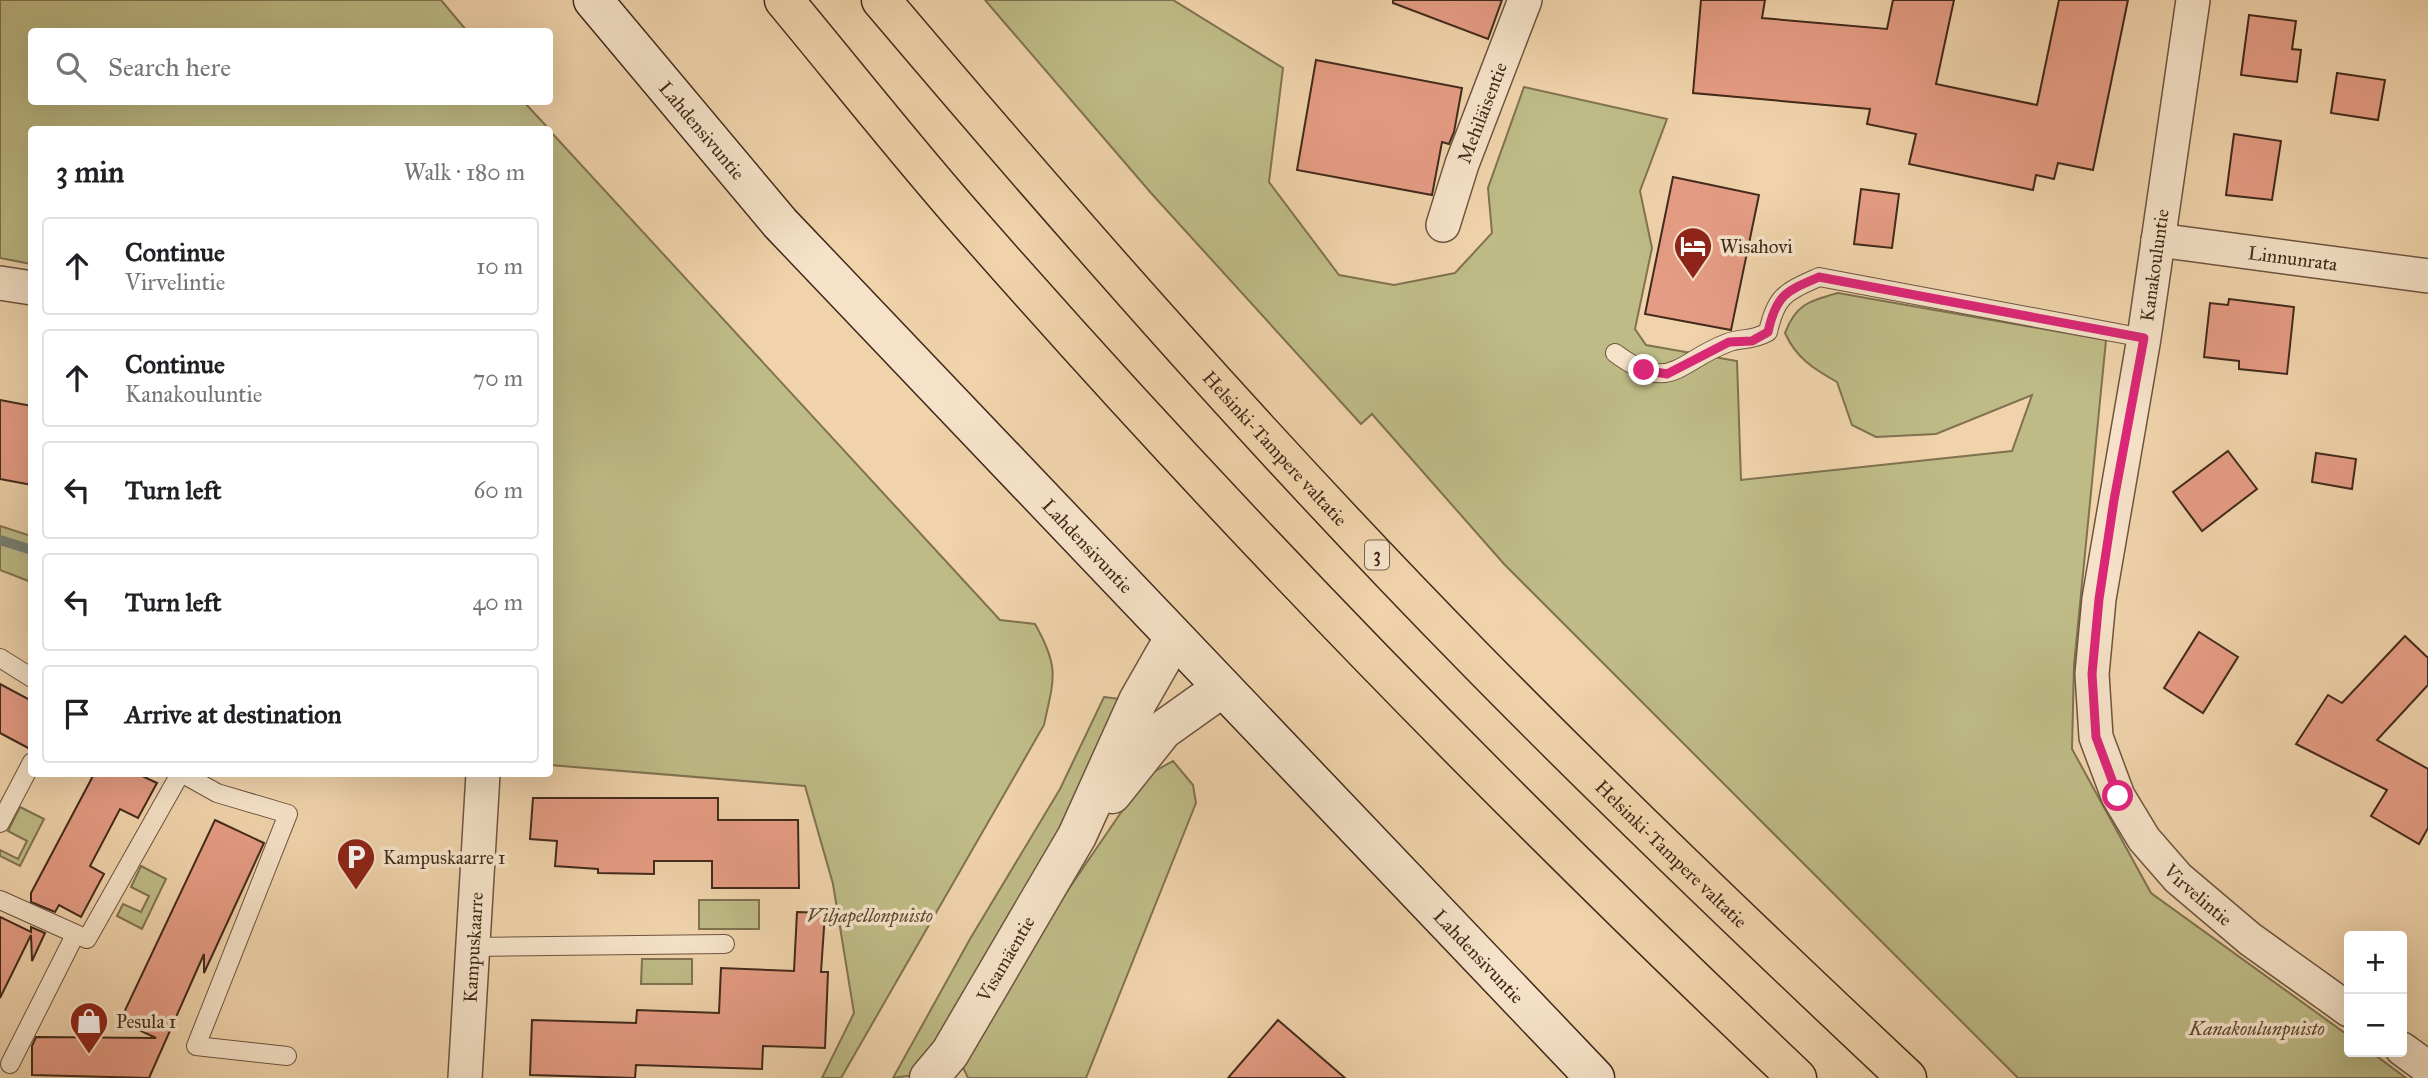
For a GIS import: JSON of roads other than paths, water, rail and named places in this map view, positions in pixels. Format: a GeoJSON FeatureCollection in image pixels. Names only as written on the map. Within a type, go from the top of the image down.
{"type":"FeatureCollection","features":[{"type":"Feature","properties":{"kind":"highway"},"geometry":{"type":"LineString","coordinates":[[784,0],[958,210],[1192,471],[1436,723],[1657,945],[1797,1078]]}},
{"type":"Feature","properties":{"kind":"highway","name":"Helsinki-Tampere valtatie"},"geometry":{"type":"LineString","coordinates":[[881,0],[1051,198],[1250,419],[1470,655],[1707,890],[1907,1078]]}},
{"type":"Feature","properties":{"kind":"main road","name":"Lahdensivuntie"},"geometry":{"type":"LineString","coordinates":[[593,0],[780,223],[1595,1078]]}},
{"type":"Feature","properties":{"kind":"main road","name":"Visamäentie"},"geometry":{"type":"LineString","coordinates":[[929,1078],[950,1053],[1077,836],[1138,701],[1174,638]]}},
{"type":"Feature","properties":{"kind":"main road","name":"Visamäentie"},"geometry":{"type":"LineString","coordinates":[[1077,836],[1163,730],[1222,688]]}},
{"type":"Feature","properties":{"kind":"street","name":"Mehiläisentie"},"geometry":{"type":"LineString","coordinates":[[1443,225],[1462,164],[1525,0]]}},
{"type":"Feature","properties":{"kind":"street","name":"Kanakouluntie"},"geometry":{"type":"LineString","coordinates":[[2096,737],[2092,674],[2099,599],[2144,338],[2193,0]]}},
{"type":"Feature","properties":{"kind":"street","name":"Linnunrata"},"geometry":{"type":"LineString","coordinates":[[2158,240],[2428,275]]}},
{"type":"Feature","properties":{"kind":"street"},"geometry":{"type":"LineString","coordinates":[[0,283],[28,287]]}},
{"type":"Feature","properties":{"kind":"street","name":"Virvelintie"},"geometry":{"type":"LineString","coordinates":[[2096,737],[2118,796],[2144,838],[2178,878],[2250,939],[2344,1006]]}},
{"type":"Feature","properties":{"kind":"street","name":"Kampuskaarre"},"geometry":{"type":"LineString","coordinates":[[465,1078],[483,777]]}},
{"type":"Feature","properties":{"kind":"street"},"geometry":{"type":"LineString","coordinates":[[2407,1053],[2428,1068]]}},
{"type":"Feature","properties":{"kind":"lane"},"geometry":{"type":"LineString","coordinates":[[1615,353],[1644,370],[1667,374],[1729,342],[1752,341],[1768,332],[1772,315],[1783,292],[1819,277],[2144,338]]}},
{"type":"Feature","properties":{"kind":"lane"},"geometry":{"type":"LineString","coordinates":[[0,658],[28,676]]}},
{"type":"Feature","properties":{"kind":"lane"},"geometry":{"type":"LineString","coordinates":[[0,823],[28,770]]}},
{"type":"Feature","properties":{"kind":"lane"},"geometry":{"type":"LineString","coordinates":[[0,900],[87,939],[180,777]]}},
{"type":"Feature","properties":{"kind":"lane"},"geometry":{"type":"LineString","coordinates":[[188,777],[217,793],[288,814],[196,1046],[287,1056]]}},
{"type":"Feature","properties":{"kind":"lane"},"geometry":{"type":"LineString","coordinates":[[10,1064],[75,935]]}},
{"type":"Feature","properties":{"kind":"lane"},"geometry":{"type":"LineString","coordinates":[[474,947],[724,944]]}},
{"type":"Feature","properties":{"kind":"waterway"},"geometry":{"type":"LineString","coordinates":[[0,540],[28,549]]}},
{"type":"Feature","properties":{"kind":"place","name":"Wisahovi"},"geometry":{"type":"Point","coordinates":[1693,280]}},
{"type":"Feature","properties":{"kind":"place","name":"Kampuskaarre 1"},"geometry":{"type":"Point","coordinates":[356,891]}},
{"type":"Feature","properties":{"kind":"place","name":"Pesula 1"},"geometry":{"type":"Point","coordinates":[89,1055]}},
{"type":"Feature","properties":{"kind":"park label","name":"Viljapellonpuisto"},"geometry":{"type":"Point","coordinates":[870,915]}},
{"type":"Feature","properties":{"kind":"park label","name":"Kanakoulunpuisto"},"geometry":{"type":"Point","coordinates":[2257,1028]}}]}
